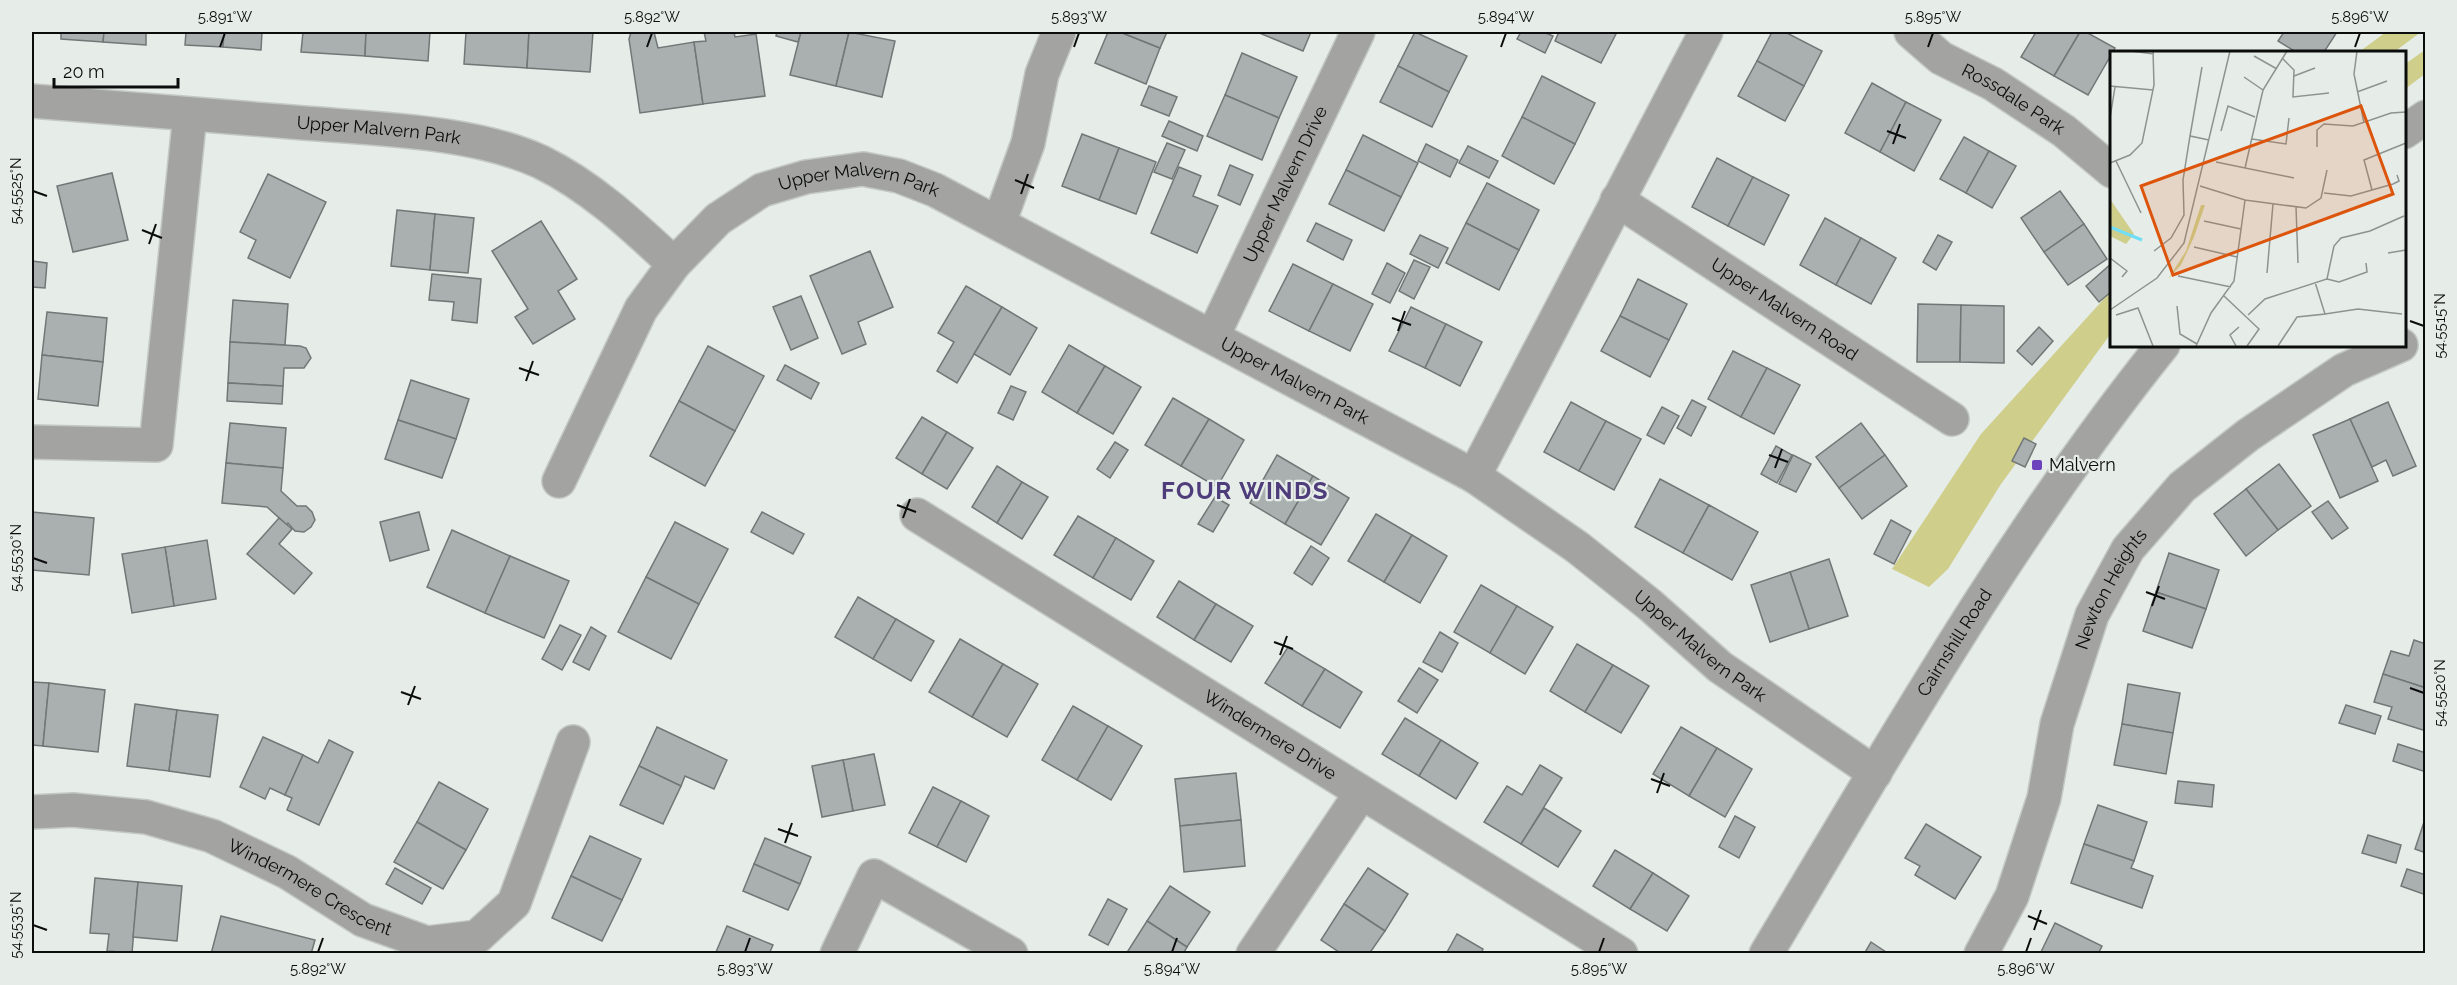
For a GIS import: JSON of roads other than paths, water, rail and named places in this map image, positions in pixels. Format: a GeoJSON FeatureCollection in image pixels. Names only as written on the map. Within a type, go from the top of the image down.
{"type":"FeatureCollection","features":[{"type":"Feature","properties":{"kind":"street"},"geometry":{"type":"LineString","coordinates":[[999,223],[1028,143],[1042,74],[1059,32]]}},
{"type":"Feature","properties":{"kind":"street","name":"Upper Malvern Drive"},"geometry":{"type":"LineString","coordinates":[[1213,336],[1358,32]]}},
{"type":"Feature","properties":{"kind":"street"},"geometry":{"type":"LineString","coordinates":[[1474,476],[1706,32]]}},
{"type":"Feature","properties":{"kind":"street","name":"Rossdale Park"},"geometry":{"type":"LineString","coordinates":[[1911,32],[1941,58],[1993,84],[2064,131],[2110,169]]}},
{"type":"Feature","properties":{"kind":"street","name":"Upper Malvern Park"},"geometry":{"type":"LineString","coordinates":[[32,100],[417,132],[491,146],[540,162],[585,188],[629,222],[674,264]]}},
{"type":"Feature","properties":{"kind":"street"},"geometry":{"type":"LineString","coordinates":[[32,442],[156,445],[190,114]]}},
{"type":"Feature","properties":{"kind":"street"},"geometry":{"type":"LineString","coordinates":[[2406,131],[2426,117]]}},
{"type":"Feature","properties":{"kind":"street","name":"Upper Malvern Park"},"geometry":{"type":"LineString","coordinates":[[559,481],[641,309],[674,264],[718,219],[762,190],[806,177],[863,169],[899,176],[935,190],[999,223],[1474,476],[1577,547],[1650,605],[1720,667],[1875,773]]}},
{"type":"Feature","properties":{"kind":"street","name":"Upper Malvern Road"},"geometry":{"type":"LineString","coordinates":[[1617,200],[1952,419]]}},
{"type":"Feature","properties":{"kind":"street","name":"Newton Heights"},"geometry":{"type":"LineString","coordinates":[[2406,343],[2426,334]]}},
{"type":"Feature","properties":{"kind":"street","name":"Cairnshill Road"},"geometry":{"type":"LineString","coordinates":[[1766,954],[1986,593],[2052,493],[2115,405],[2162,346]]}},
{"type":"Feature","properties":{"kind":"street","name":"Newton Heights"},"geometry":{"type":"LineString","coordinates":[[1982,954],[2016,885],[2044,798],[2057,724],[2092,615],[2128,549],[2182,487],[2247,435],[2344,370],[2398,346]]}},
{"type":"Feature","properties":{"kind":"street","name":"Windermere Drive"},"geometry":{"type":"LineString","coordinates":[[917,515],[1621,954]]}},
{"type":"Feature","properties":{"kind":"street","name":"Windermere Crescent"},"geometry":{"type":"LineString","coordinates":[[32,812],[73,810],[146,817],[212,836],[277,866],[363,920],[428,943],[477,937],[514,903],[573,742]]}},
{"type":"Feature","properties":{"kind":"street"},"geometry":{"type":"LineString","coordinates":[[1253,954],[1361,793]]}},
{"type":"Feature","properties":{"kind":"street"},"geometry":{"type":"LineString","coordinates":[[837,954],[874,876],[1011,954]]}},
{"type":"Feature","properties":{"kind":"place","name":"Malvern"},"geometry":{"type":"Point","coordinates":[2037,465]}},
{"type":"Feature","properties":{"kind":"district","name":"FOUR WINDS"},"geometry":{"type":"Point","coordinates":[1245,491]}}]}
